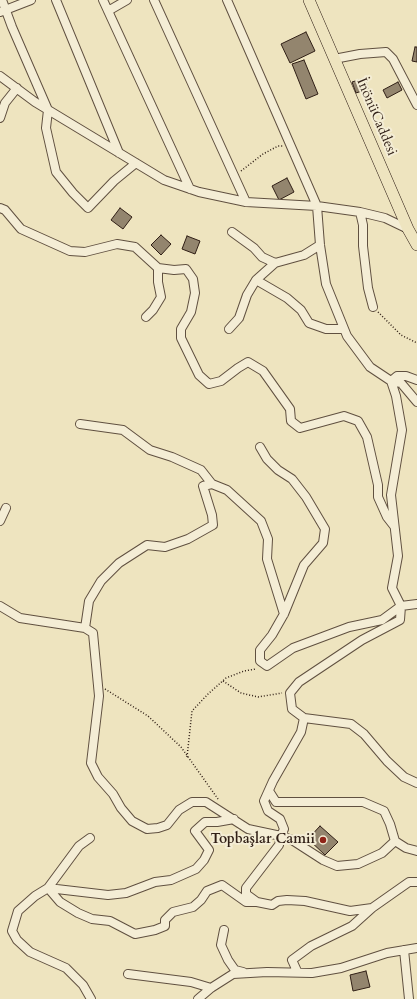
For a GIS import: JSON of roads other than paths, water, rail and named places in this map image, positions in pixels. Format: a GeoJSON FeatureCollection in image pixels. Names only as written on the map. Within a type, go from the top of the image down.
{"type":"FeatureCollection","features":[{"type":"Feature","properties":{"kind":"main road","name":"İnönüCaddesi"},"geometry":{"type":"LineString","coordinates":[[309,0],[408,229],[417,245]]}},
{"type":"Feature","properties":{"kind":"street"},"geometry":{"type":"LineString","coordinates":[[2,0],[3,11],[48,110],[46,128],[56,172],[88,208],[114,182],[136,164]]}},
{"type":"Feature","properties":{"kind":"street"},"geometry":{"type":"LineString","coordinates":[[3,11],[30,0]]}},
{"type":"Feature","properties":{"kind":"street"},"geometry":{"type":"LineString","coordinates":[[56,0],[119,153]]}},
{"type":"Feature","properties":{"kind":"street"},"geometry":{"type":"LineString","coordinates":[[103,0],[190,189]]}},
{"type":"Feature","properties":{"kind":"street"},"geometry":{"type":"LineString","coordinates":[[108,11],[127,0]]}},
{"type":"Feature","properties":{"kind":"street"},"geometry":{"type":"LineString","coordinates":[[154,0],[246,202]]}},
{"type":"Feature","properties":{"kind":"street"},"geometry":{"type":"LineString","coordinates":[[227,0],[317,206],[320,245],[326,284],[347,336],[370,367],[391,381],[401,383],[417,402]]}},
{"type":"Feature","properties":{"kind":"street"},"geometry":{"type":"LineString","coordinates":[[334,59],[360,54],[386,52],[393,58],[417,105]]}},
{"type":"Feature","properties":{"kind":"street"},"geometry":{"type":"LineString","coordinates":[[0,76],[48,110],[164,180],[190,189],[246,202],[317,206],[360,212],[385,218],[408,229]]}},
{"type":"Feature","properties":{"kind":"street"},"geometry":{"type":"LineString","coordinates":[[0,118],[5,103],[17,88]]}},
{"type":"Feature","properties":{"kind":"street"},"geometry":{"type":"LineString","coordinates":[[0,208],[5,210],[21,228],[70,251],[85,252],[117,244],[135,247],[158,268],[174,270],[186,269],[194,279],[195,293],[191,312],[181,329],[181,338],[199,375],[209,384],[221,381],[248,362],[263,371],[290,409],[291,421],[300,428],[344,416],[358,421],[366,438],[378,485],[378,497],[387,517],[395,527]]}},
{"type":"Feature","properties":{"kind":"street"},"geometry":{"type":"LineString","coordinates":[[360,212],[363,225],[363,246],[368,288],[373,307]]}},
{"type":"Feature","properties":{"kind":"street"},"geometry":{"type":"LineString","coordinates":[[232,232],[254,248],[262,257],[275,263]]}},
{"type":"Feature","properties":{"kind":"street"},"geometry":{"type":"LineString","coordinates":[[229,329],[238,318],[247,295],[256,280],[275,263],[304,255],[320,245]]}},
{"type":"Feature","properties":{"kind":"street"},"geometry":{"type":"LineString","coordinates":[[146,317],[153,310],[161,297],[158,282],[158,268]]}},
{"type":"Feature","properties":{"kind":"street"},"geometry":{"type":"LineString","coordinates":[[256,280],[287,298],[301,310],[310,323],[326,329],[344,329]]}},
{"type":"Feature","properties":{"kind":"street"},"geometry":{"type":"LineString","coordinates":[[391,381],[397,376],[406,376],[417,380]]}},
{"type":"Feature","properties":{"kind":"street"},"geometry":{"type":"LineString","coordinates":[[391,381],[396,396],[402,430],[391,495],[398,556],[392,588],[401,606],[400,620],[362,640],[299,682],[290,693],[292,709],[304,718],[351,724],[364,734],[387,761],[404,777],[417,783]]}},
{"type":"Feature","properties":{"kind":"street"},"geometry":{"type":"LineString","coordinates":[[80,424],[123,430],[150,450],[172,457],[201,470],[212,484],[227,490],[260,520],[268,539],[267,558],[284,614]]}},
{"type":"Feature","properties":{"kind":"street"},"geometry":{"type":"LineString","coordinates":[[260,447],[273,465],[292,480],[306,497],[325,529],[323,543],[304,565],[290,596],[284,614],[272,635],[260,650],[260,661],[267,666],[293,648],[349,627],[382,620],[401,606],[417,604]]}},
{"type":"Feature","properties":{"kind":"street"},"geometry":{"type":"LineString","coordinates":[[85,628],[89,601],[101,581],[120,563],[146,545],[165,547],[188,539],[213,525],[212,515],[203,486],[212,484]]}},
{"type":"Feature","properties":{"kind":"street"},"geometry":{"type":"LineString","coordinates":[[0,521],[6,508]]}},
{"type":"Feature","properties":{"kind":"street"},"geometry":{"type":"LineString","coordinates":[[0,606],[20,618],[85,628],[93,633],[99,696],[91,763],[98,777],[132,821],[147,829],[158,828],[167,824],[179,810],[192,802],[206,802],[222,810],[248,828],[282,836],[292,840],[322,860],[337,866],[358,864],[382,853],[395,841]]}},
{"type":"Feature","properties":{"kind":"street"},"geometry":{"type":"LineString","coordinates":[[257,902],[246,894],[246,888],[279,845],[284,829],[280,819],[268,811],[264,801],[301,732],[304,718]]}},
{"type":"Feature","properties":{"kind":"street"},"geometry":{"type":"LineString","coordinates":[[269,792],[276,802],[363,802],[384,811],[395,841],[406,848],[417,851]]}},
{"type":"Feature","properties":{"kind":"street"},"geometry":{"type":"LineString","coordinates":[[48,888],[108,895],[126,893],[155,882],[171,880],[196,869],[204,860],[209,850],[195,831],[205,822],[217,822],[234,819]]}},
{"type":"Feature","properties":{"kind":"street"},"geometry":{"type":"LineString","coordinates":[[90,838],[79,846],[48,888],[35,896],[18,911],[12,931],[17,940],[30,952],[66,968],[77,977],[91,999]]}},
{"type":"Feature","properties":{"kind":"street"},"geometry":{"type":"LineString","coordinates":[[297,971],[292,960],[311,946],[352,926],[372,908],[409,882],[417,882]]}},
{"type":"Feature","properties":{"kind":"street"},"geometry":{"type":"LineString","coordinates":[[48,888],[60,902],[78,913],[92,919],[110,921],[135,934],[165,926],[165,920],[173,912],[193,907],[201,900],[207,891],[222,886],[246,902],[257,902],[272,905],[278,901],[305,901],[350,911],[372,908]]}},
{"type":"Feature","properties":{"kind":"street"},"geometry":{"type":"LineString","coordinates":[[224,930],[221,945],[228,960],[235,970],[243,972]]}},
{"type":"Feature","properties":{"kind":"street"},"geometry":{"type":"LineString","coordinates":[[198,999],[211,988],[233,974],[243,972],[297,971],[312,973],[340,968],[387,953],[417,948]]}},
{"type":"Feature","properties":{"kind":"street"},"geometry":{"type":"LineString","coordinates":[[404,950],[409,999]]}},
{"type":"Feature","properties":{"kind":"street"},"geometry":{"type":"LineString","coordinates":[[128,974],[190,982],[211,988]]}},
{"type":"Feature","properties":{"kind":"place","name":"Topbaşlar Camii"},"geometry":{"type":"Point","coordinates":[323,840]}}]}
